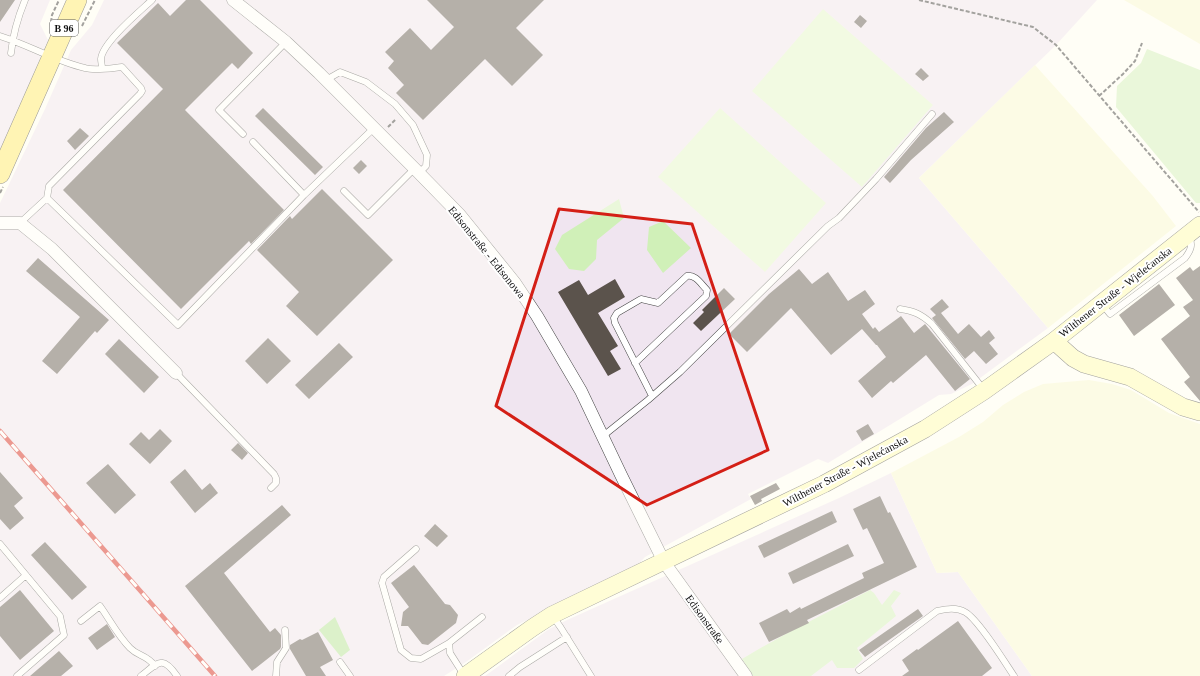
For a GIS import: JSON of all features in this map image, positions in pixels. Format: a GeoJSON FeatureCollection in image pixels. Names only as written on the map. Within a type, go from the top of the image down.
{"type":"FeatureCollection","features":[{"type":"Feature","properties":{"kind":"main road","name":"B 96"},"geometry":{"type":"LineString","coordinates":[[0,174],[5,154],[52,57],[77,0]]}},
{"type":"Feature","properties":{"kind":"main road","name":"Wilthener Straße - Wjelećanska"},"geometry":{"type":"LineString","coordinates":[[465,676],[552,615],[824,484],[925,429],[984,391],[1054,341],[1194,230]]}},
{"type":"Feature","properties":{"kind":"main road"},"geometry":{"type":"LineString","coordinates":[[1054,341],[1073,358],[1084,364],[1130,378],[1183,407],[1200,412]]}},
{"type":"Feature","properties":{"kind":"street","name":"Edisonstraße - Edisonowa"},"geometry":{"type":"LineString","coordinates":[[233,0],[286,42],[417,171],[460,216],[518,289],[560,353],[582,391],[664,562]]}},
{"type":"Feature","properties":{"kind":"street"},"geometry":{"type":"LineString","coordinates":[[0,222],[20,223],[52,249],[176,373]]}},
{"type":"Feature","properties":{"kind":"street","name":"Edisonstraße"},"geometry":{"type":"LineString","coordinates":[[664,562],[746,676]]}},
{"type":"Feature","properties":{"kind":"lane"},"geometry":{"type":"LineString","coordinates":[[11,53],[19,15],[26,0]]}},
{"type":"Feature","properties":{"kind":"lane"},"geometry":{"type":"LineString","coordinates":[[102,68],[101,58],[105,48],[114,36],[152,0]]}},
{"type":"Feature","properties":{"kind":"lane"},"geometry":{"type":"LineString","coordinates":[[0,36],[86,69],[122,68],[140,85],[142,91],[49,186],[47,198],[20,223]]}},
{"type":"Feature","properties":{"kind":"lane"},"geometry":{"type":"LineString","coordinates":[[243,134],[219,110],[286,42]]}},
{"type":"Feature","properties":{"kind":"lane"},"geometry":{"type":"LineString","coordinates":[[326,80],[340,72],[366,82],[395,104],[413,125],[427,155],[426,166],[417,171],[368,214],[344,191]]}},
{"type":"Feature","properties":{"kind":"lane"},"geometry":{"type":"LineString","coordinates":[[603,436],[680,372],[828,226],[839,218],[876,179],[932,114]]}},
{"type":"Feature","properties":{"kind":"lane"},"geometry":{"type":"LineString","coordinates":[[47,198],[178,324],[304,195],[377,131]]}},
{"type":"Feature","properties":{"kind":"lane"},"geometry":{"type":"LineString","coordinates":[[253,142],[304,195]]}},
{"type":"Feature","properties":{"kind":"lane"},"geometry":{"type":"LineString","coordinates":[[635,363],[706,296],[707,290],[694,277],[690,275],[687,276],[658,303],[641,299],[617,313],[614,318],[615,323],[635,363],[652,396]]}},
{"type":"Feature","properties":{"kind":"lane"},"geometry":{"type":"LineString","coordinates":[[900,309],[913,311],[932,324],[984,391]]}},
{"type":"Feature","properties":{"kind":"lane"},"geometry":{"type":"LineString","coordinates":[[176,373],[274,474],[276,483],[271,488]]}},
{"type":"Feature","properties":{"kind":"lane"},"geometry":{"type":"LineString","coordinates":[[0,544],[60,616],[64,635],[17,676]]}},
{"type":"Feature","properties":{"kind":"lane"},"geometry":{"type":"LineString","coordinates":[[416,549],[384,577],[382,583],[401,650],[411,658],[421,659],[449,644],[482,617]]}},
{"type":"Feature","properties":{"kind":"lane"},"geometry":{"type":"LineString","coordinates":[[0,598],[26,576]]}},
{"type":"Feature","properties":{"kind":"lane"},"geometry":{"type":"LineString","coordinates":[[81,621],[100,606],[135,653],[146,656],[155,666]]}},
{"type":"Feature","properties":{"kind":"lane"},"geometry":{"type":"LineString","coordinates":[[858,670],[937,611],[949,608],[964,611],[974,618],[1014,676]]}},
{"type":"Feature","properties":{"kind":"lane"},"geometry":{"type":"LineString","coordinates":[[552,615],[591,676]]}},
{"type":"Feature","properties":{"kind":"lane"},"geometry":{"type":"LineString","coordinates":[[276,676],[276,662],[286,648],[285,630]]}},
{"type":"Feature","properties":{"kind":"lane"},"geometry":{"type":"LineString","coordinates":[[509,676],[520,667],[567,637]]}},
{"type":"Feature","properties":{"kind":"lane"},"geometry":{"type":"LineString","coordinates":[[449,644],[450,653],[465,676]]}},
{"type":"Feature","properties":{"kind":"lane"},"geometry":{"type":"LineString","coordinates":[[141,676],[159,663],[163,662],[170,667],[177,676]]}},
{"type":"Feature","properties":{"kind":"lane"},"geometry":{"type":"LineString","coordinates":[[340,662],[350,676]]}},
{"type":"Feature","properties":{"kind":"path"},"geometry":{"type":"LineString","coordinates":[[919,0],[1033,27],[1056,45],[1200,213]]}},
{"type":"Feature","properties":{"kind":"path"},"geometry":{"type":"LineString","coordinates":[[1099,96],[1135,61],[1142,43]]}},
{"type":"Feature","properties":{"kind":"path"},"geometry":{"type":"LineString","coordinates":[[377,131],[402,113]]}},
{"type":"Feature","properties":{"kind":"highlighted area"},"geometry":{"type":"Polygon","coordinates":[[[559,209],[692,224],[768,450],[647,505],[496,406],[559,209]]]}},
{"type":"Feature","properties":{"kind":"shaded area"},"geometry":{"type":"Polygon","coordinates":[[[0,0],[50,0],[40,24],[48,40],[0,151],[0,0]]]}},
{"type":"Feature","properties":{"kind":"shaded area"},"geometry":{"type":"Polygon","coordinates":[[[104,0],[1097,0],[1056,45],[919,178],[1048,328],[972,384],[951,394],[939,395],[828,463],[818,459],[748,494],[751,499],[645,557],[636,567],[517,625],[444,676],[0,676],[0,203],[45,109],[71,50],[92,25],[104,0]]]}},
{"type":"Feature","properties":{"kind":"shaded area"},"geometry":{"type":"Polygon","coordinates":[[[891,473],[937,573],[958,572],[1032,676],[485,676],[549,629],[567,620],[839,498],[891,473]]]}},
{"type":"Feature","properties":{"kind":"green space"},"geometry":{"type":"Polygon","coordinates":[[[1124,0],[1200,0],[1200,44],[1124,0]]]}},
{"type":"Feature","properties":{"kind":"green space"},"geometry":{"type":"Polygon","coordinates":[[[823,9],[933,105],[862,187],[752,91],[823,9]]]}},
{"type":"Feature","properties":{"kind":"green space"},"geometry":{"type":"Polygon","coordinates":[[[1147,49],[1200,70],[1200,203],[1196,203],[1116,107],[1117,86],[1141,63],[1147,49]]]}},
{"type":"Feature","properties":{"kind":"green space"},"geometry":{"type":"Polygon","coordinates":[[[1035,65],[1152,195],[1176,226],[1048,328],[919,178],[1035,65]]]}},
{"type":"Feature","properties":{"kind":"green space"},"geometry":{"type":"Polygon","coordinates":[[[720,108],[826,203],[765,272],[658,177],[720,108]]]}},
{"type":"Feature","properties":{"kind":"green space"},"geometry":{"type":"Polygon","coordinates":[[[619,199],[624,218],[597,240],[596,259],[584,271],[569,269],[555,249],[562,235],[619,199]]]}},
{"type":"Feature","properties":{"kind":"green space"},"geometry":{"type":"Polygon","coordinates":[[[663,221],[691,248],[663,273],[647,250],[649,227],[663,221]]]}},
{"type":"Feature","properties":{"kind":"green space"},"geometry":{"type":"Polygon","coordinates":[[[1089,380],[1112,384],[1131,390],[1169,413],[1200,424],[1200,676],[1032,676],[958,572],[937,573],[891,473],[959,437],[983,422],[1003,405],[1024,392],[1043,384],[1089,380]]]}},
{"type":"Feature","properties":{"kind":"green space"},"geometry":{"type":"Polygon","coordinates":[[[870,590],[874,593],[882,605],[894,590],[901,593],[891,606],[896,616],[857,648],[863,659],[854,668],[837,668],[832,660],[811,676],[753,676],[742,659],[789,632],[870,590]]]}},
{"type":"Feature","properties":{"kind":"green space"},"geometry":{"type":"Polygon","coordinates":[[[335,617],[350,650],[341,657],[319,630],[335,617]]]}},
{"type":"Feature","properties":{"kind":"building"},"geometry":{"type":"Polygon","coordinates":[[[0,0],[15,0],[0,22],[0,0]]]}},
{"type":"Feature","properties":{"kind":"building"},"geometry":{"type":"Polygon","coordinates":[[[186,0],[200,0],[253,53],[238,69],[232,63],[185,110],[284,210],[251,244],[249,241],[181,309],[63,190],[163,89],[117,43],[158,3],[170,16],[186,0]]]}},
{"type":"Feature","properties":{"kind":"building"},"geometry":{"type":"Polygon","coordinates":[[[427,0],[544,0],[516,28],[543,55],[512,86],[485,59],[423,120],[396,93],[404,85],[388,68],[394,61],[385,52],[410,28],[431,50],[454,27],[427,0]]]}},
{"type":"Feature","properties":{"kind":"building"},"geometry":{"type":"Polygon","coordinates":[[[860,15],[867,21],[861,28],[854,22],[860,15]]]}},
{"type":"Feature","properties":{"kind":"building"},"geometry":{"type":"Polygon","coordinates":[[[921,68],[929,76],[923,81],[915,74],[921,68]]]}},
{"type":"Feature","properties":{"kind":"building"},"geometry":{"type":"Polygon","coordinates":[[[263,108],[323,167],[315,175],[255,116],[263,108]]]}},
{"type":"Feature","properties":{"kind":"building"},"geometry":{"type":"Polygon","coordinates":[[[944,112],[954,122],[911,160],[890,183],[884,177],[926,128],[944,112]]]}},
{"type":"Feature","properties":{"kind":"building"},"geometry":{"type":"Polygon","coordinates":[[[80,128],[89,136],[75,150],[67,141],[80,128]]]}},
{"type":"Feature","properties":{"kind":"building"},"geometry":{"type":"Polygon","coordinates":[[[361,160],[367,166],[359,174],[353,168],[361,160]]]}},
{"type":"Feature","properties":{"kind":"building"},"geometry":{"type":"Polygon","coordinates":[[[322,189],[393,260],[317,336],[286,306],[299,292],[257,250],[290,216],[292,219],[322,189]]]}},
{"type":"Feature","properties":{"kind":"building"},"geometry":{"type":"Polygon","coordinates":[[[38,258],[109,320],[97,333],[95,331],[57,374],[42,361],[80,317],[26,271],[38,258]]]}},
{"type":"Feature","properties":{"kind":"building"},"geometry":{"type":"Polygon","coordinates":[[[1200,266],[1200,401],[1184,382],[1190,377],[1161,339],[1190,316],[1183,307],[1193,300],[1176,278],[1190,267],[1193,271],[1200,266]]]}},
{"type":"Feature","properties":{"kind":"building"},"geometry":{"type":"Polygon","coordinates":[[[799,269],[812,284],[828,272],[848,301],[865,290],[875,304],[862,314],[873,329],[875,327],[879,332],[901,316],[914,333],[925,324],[970,379],[955,391],[926,355],[893,383],[891,381],[872,398],[858,381],[886,357],[877,345],[862,329],[831,355],[791,308],[747,352],[729,334],[769,294],[799,269]]]}},
{"type":"Feature","properties":{"kind":"building"},"geometry":{"type":"Polygon","coordinates":[[[615,279],[625,297],[598,313],[618,346],[610,351],[621,369],[608,376],[558,292],[579,280],[588,295],[615,279]]]}},
{"type":"Feature","properties":{"kind":"building"},"geometry":{"type":"Polygon","coordinates":[[[1159,284],[1175,305],[1134,336],[1119,315],[1159,284]]]}},
{"type":"Feature","properties":{"kind":"building"},"geometry":{"type":"Polygon","coordinates":[[[724,288],[735,299],[701,331],[693,323],[704,312],[702,310],[724,288]]]}},
{"type":"Feature","properties":{"kind":"building"},"geometry":{"type":"Polygon","coordinates":[[[942,299],[949,307],[941,313],[958,334],[969,324],[981,337],[989,330],[995,338],[989,343],[998,354],[986,364],[974,351],[965,359],[932,318],[936,315],[930,309],[942,299]]]}},
{"type":"Feature","properties":{"kind":"building"},"geometry":{"type":"Polygon","coordinates":[[[268,338],[291,361],[267,384],[245,361],[268,338]]]}},
{"type":"Feature","properties":{"kind":"building"},"geometry":{"type":"Polygon","coordinates":[[[119,339],[159,377],[144,393],[105,354],[119,339]]]}},
{"type":"Feature","properties":{"kind":"building"},"geometry":{"type":"Polygon","coordinates":[[[339,343],[353,357],[309,399],[295,385],[339,343]]]}},
{"type":"Feature","properties":{"kind":"building"},"geometry":{"type":"Polygon","coordinates":[[[868,424],[874,434],[862,441],[856,431],[868,424]]]}},
{"type":"Feature","properties":{"kind":"building"},"geometry":{"type":"Polygon","coordinates":[[[160,429],[172,441],[150,464],[129,444],[141,432],[149,440],[160,429]]]}},
{"type":"Feature","properties":{"kind":"building"},"geometry":{"type":"Polygon","coordinates":[[[238,443],[248,453],[242,460],[231,450],[238,443]]]}},
{"type":"Feature","properties":{"kind":"building"},"geometry":{"type":"Polygon","coordinates":[[[108,464],[136,495],[115,514],[86,483],[108,464]]]}},
{"type":"Feature","properties":{"kind":"building"},"geometry":{"type":"Polygon","coordinates":[[[185,469],[202,490],[210,483],[218,493],[195,513],[170,482],[185,469]]]}},
{"type":"Feature","properties":{"kind":"building"},"geometry":{"type":"Polygon","coordinates":[[[0,472],[23,498],[14,506],[24,518],[10,530],[0,519],[0,472]]]}},
{"type":"Feature","properties":{"kind":"building"},"geometry":{"type":"Polygon","coordinates":[[[776,483],[780,489],[761,499],[762,501],[755,505],[750,496],[776,483]]]}},
{"type":"Feature","properties":{"kind":"building"},"geometry":{"type":"Polygon","coordinates":[[[880,496],[888,513],[890,512],[917,567],[807,620],[809,623],[769,642],[759,623],[787,609],[790,613],[800,607],[801,609],[864,578],[862,573],[884,563],[867,528],[863,530],[853,509],[880,496]]]}},
{"type":"Feature","properties":{"kind":"building"},"geometry":{"type":"Polygon","coordinates":[[[282,505],[291,515],[224,573],[270,632],[275,628],[281,635],[280,649],[252,671],[185,586],[282,505]]]}},
{"type":"Feature","properties":{"kind":"building"},"geometry":{"type":"Polygon","coordinates":[[[832,511],[837,522],[764,558],[758,546],[832,511]]]}},
{"type":"Feature","properties":{"kind":"building"},"geometry":{"type":"Polygon","coordinates":[[[435,524],[448,536],[437,547],[424,536],[435,524]]]}},
{"type":"Feature","properties":{"kind":"building"},"geometry":{"type":"Polygon","coordinates":[[[45,542],[87,587],[72,600],[31,555],[45,542]]]}},
{"type":"Feature","properties":{"kind":"building"},"geometry":{"type":"Polygon","coordinates":[[[848,544],[854,556],[793,584],[788,573],[848,544]]]}},
{"type":"Feature","properties":{"kind":"building"},"geometry":{"type":"Polygon","coordinates":[[[414,565],[445,604],[450,605],[458,615],[456,623],[428,645],[422,644],[408,626],[401,626],[403,612],[409,607],[391,583],[414,565]]]}},
{"type":"Feature","properties":{"kind":"building"},"geometry":{"type":"Polygon","coordinates":[[[20,590],[54,631],[20,660],[0,636],[0,607],[20,590]]]}},
{"type":"Feature","properties":{"kind":"building"},"geometry":{"type":"Polygon","coordinates":[[[918,609],[923,616],[865,657],[859,650],[918,609]]]}},
{"type":"Feature","properties":{"kind":"building"},"geometry":{"type":"Polygon","coordinates":[[[958,621],[992,668],[982,676],[902,676],[909,671],[902,660],[958,621]]]}},
{"type":"Feature","properties":{"kind":"building"},"geometry":{"type":"Polygon","coordinates":[[[107,624],[115,637],[97,650],[88,638],[107,624]]]}},
{"type":"Feature","properties":{"kind":"building"},"geometry":{"type":"Polygon","coordinates":[[[318,632],[333,660],[320,667],[326,676],[306,676],[290,649],[290,645],[300,639],[302,640],[318,632]]]}},
{"type":"Feature","properties":{"kind":"building"},"geometry":{"type":"Polygon","coordinates":[[[59,651],[73,666],[61,676],[30,676],[59,651]]]}},
{"type":"Feature","properties":{"kind":"railway"},"geometry":{"type":"LineString","coordinates":[[0,431],[215,676]]}}]}
